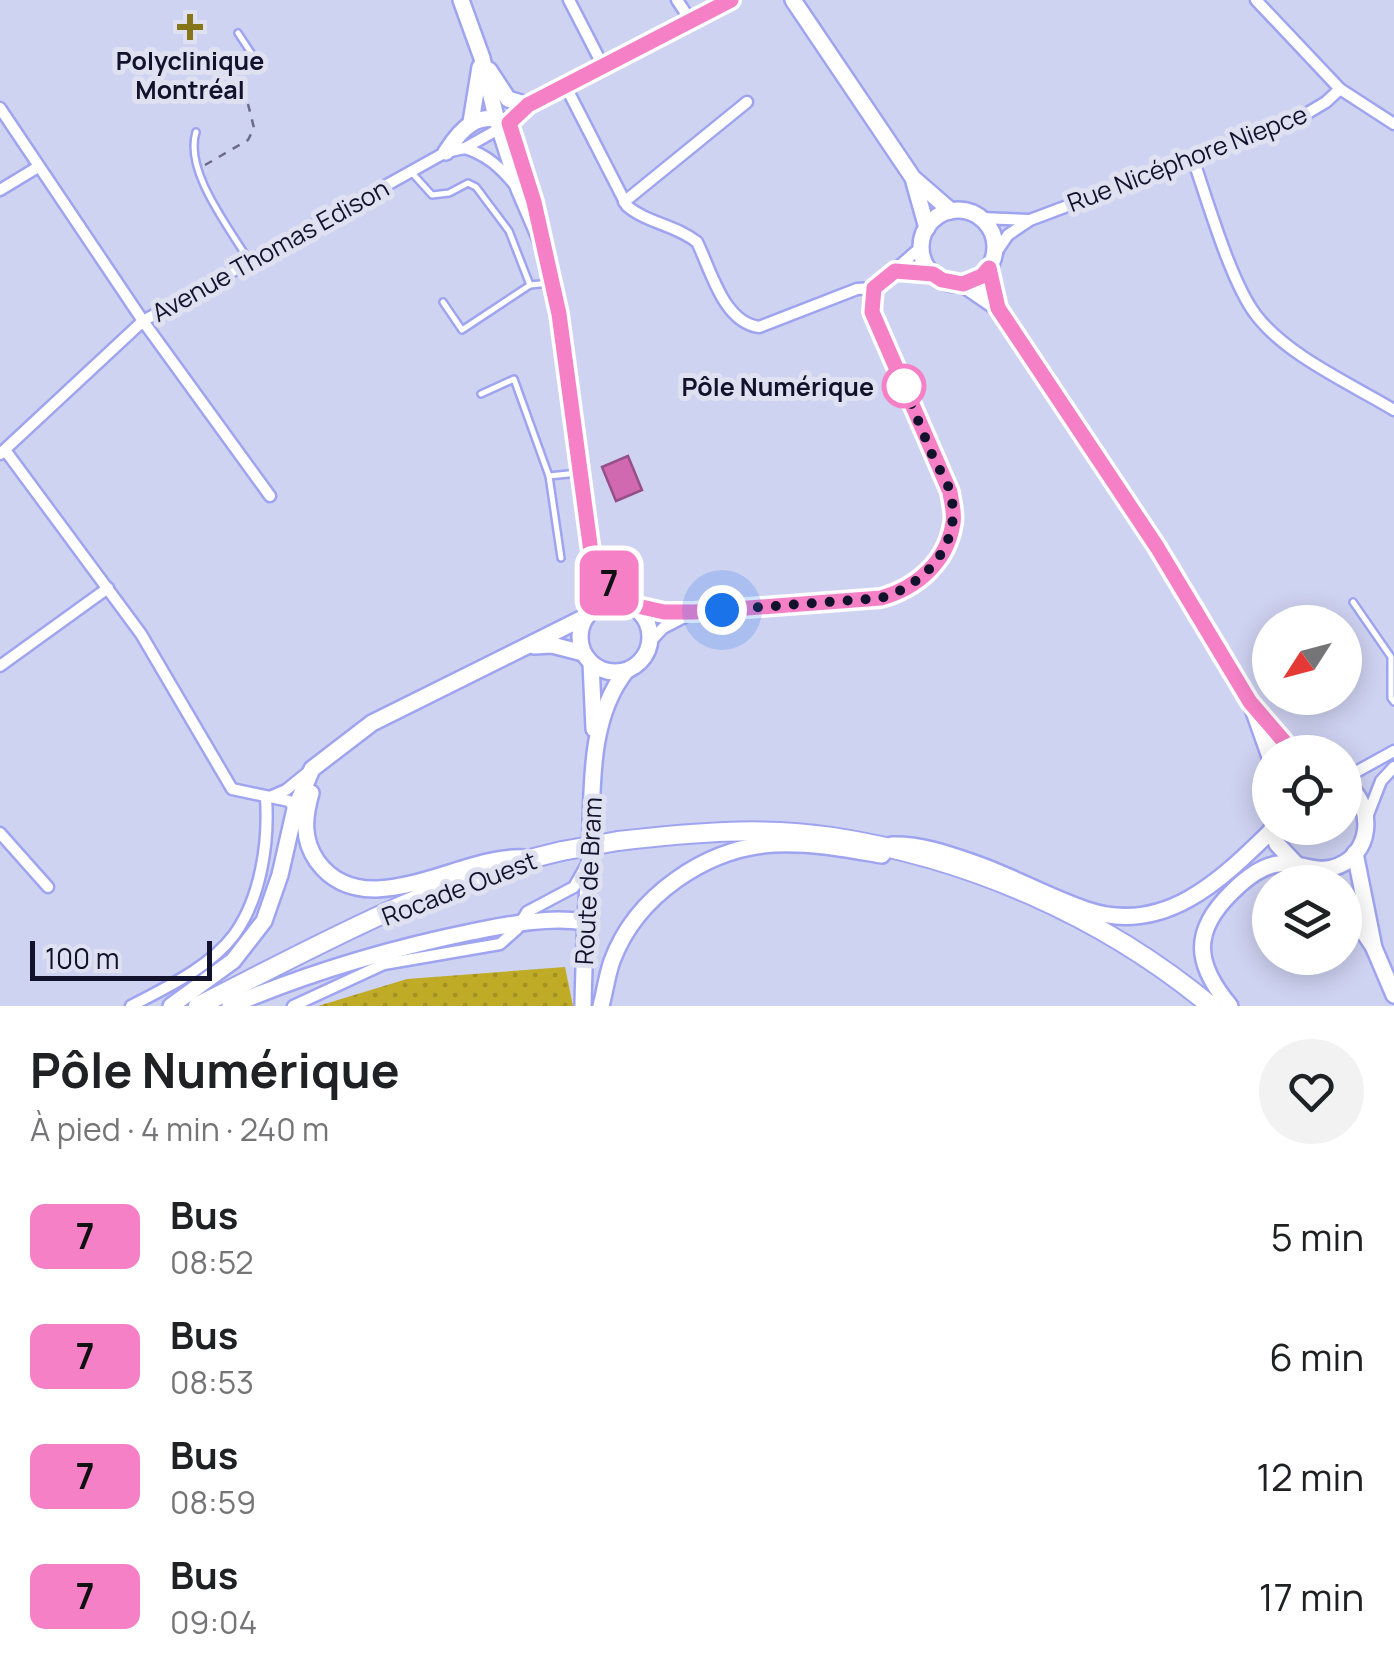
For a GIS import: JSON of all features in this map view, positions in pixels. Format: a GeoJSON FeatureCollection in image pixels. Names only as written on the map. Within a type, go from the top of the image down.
{"type":"FeatureCollection","features":[{"type":"Feature","properties":{"kind":"main road","name":"Route de Bram"},"geometry":{"type":"LineString","coordinates":[[461,0],[482,58],[519,189],[544,247],[566,353],[591,552],[589,613],[580,634],[587,658],[596,756]]}},
{"type":"Feature","properties":{"kind":"main road"},"geometry":{"type":"LineString","coordinates":[[470,122],[501,123],[565,85],[731,0]]}},
{"type":"Feature","properties":{"kind":"main road"},"geometry":{"type":"LineString","coordinates":[[792,1],[913,178],[951,211]]}},
{"type":"Feature","properties":{"kind":"main road"},"geometry":{"type":"LineString","coordinates":[[482,58],[508,99],[528,105]]}},
{"type":"Feature","properties":{"kind":"main road"},"geometry":{"type":"LineString","coordinates":[[446,152],[470,122],[482,58]]}},
{"type":"Feature","properties":{"kind":"main road"},"geometry":{"type":"LineString","coordinates":[[501,123],[534,202],[544,247]]}},
{"type":"Feature","properties":{"kind":"main road"},"geometry":{"type":"LineString","coordinates":[[913,178],[927,228]]}},
{"type":"Feature","properties":{"kind":"main road"},"geometry":{"type":"LineString","coordinates":[[998,308],[993,234],[972,213],[951,211],[933,220],[921,247],[922,257],[933,274],[963,284],[998,308],[1157,547],[1250,702],[1278,735]]}},
{"type":"Feature","properties":{"kind":"main road"},"geometry":{"type":"LineString","coordinates":[[963,284],[982,276],[992,261]]}},
{"type":"Feature","properties":{"kind":"main road","name":"Route de Bram"},"geometry":{"type":"LineString","coordinates":[[583,1006],[596,756],[602,720],[614,685],[626,670],[642,660],[650,643],[647,624],[629,606],[591,552]]}},
{"type":"Feature","properties":{"kind":"main road"},"geometry":{"type":"LineString","coordinates":[[171,1006],[233,962],[264,921],[295,809],[312,769],[330,753],[372,723],[530,646],[601,605],[629,606]]}},
{"type":"Feature","properties":{"kind":"main road"},"geometry":{"type":"LineString","coordinates":[[530,646],[552,646],[587,658],[608,672],[626,670]]}},
{"type":"Feature","properties":{"kind":"main road"},"geometry":{"type":"LineString","coordinates":[[1250,702],[1262,735]]}},
{"type":"Feature","properties":{"kind":"main road"},"geometry":{"type":"LineString","coordinates":[[330,753],[313,785],[304,829],[310,850],[324,870],[343,882],[367,889],[404,886],[506,857],[528,859]]}},
{"type":"Feature","properties":{"kind":"main road"},"geometry":{"type":"LineString","coordinates":[[1336,865],[1355,854],[1366,830],[1362,802]]}},
{"type":"Feature","properties":{"kind":"main road","name":"Rocade Ouest"},"geometry":{"type":"LineString","coordinates":[[198,1006],[416,901],[528,859],[618,841],[735,832],[829,836],[915,854],[973,872],[1108,935],[1161,967],[1212,1006]]}},
{"type":"Feature","properties":{"kind":"main road"},"geometry":{"type":"LineString","coordinates":[[601,1006],[613,959],[639,914],[668,885],[720,856],[772,844],[822,845],[973,872]]}},
{"type":"Feature","properties":{"kind":"main road"},"geometry":{"type":"LineString","coordinates":[[874,845],[910,844],[961,858],[1092,912],[1130,916],[1162,910],[1192,898],[1222,878],[1256,845]]}},
{"type":"Feature","properties":{"kind":"main road"},"geometry":{"type":"LineString","coordinates":[[1278,845],[1296,864]]}},
{"type":"Feature","properties":{"kind":"main road"},"geometry":{"type":"LineString","coordinates":[[1355,854],[1374,948]]}},
{"type":"Feature","properties":{"kind":"main road"},"geometry":{"type":"LineString","coordinates":[[1230,1006],[1212,984],[1204,966],[1206,925],[1221,903],[1261,870],[1278,864],[1299,865]]}},
{"type":"Feature","properties":{"kind":"main road"},"geometry":{"type":"LineString","coordinates":[[230,1006],[323,969],[422,942],[519,922],[585,922]]}},
{"type":"Feature","properties":{"kind":"main road"},"geometry":{"type":"LineString","coordinates":[[1362,930],[1394,994]]}},
{"type":"Feature","properties":{"kind":"street"},"geometry":{"type":"LineString","coordinates":[[570,0],[602,66]]}},
{"type":"Feature","properties":{"kind":"street"},"geometry":{"type":"LineString","coordinates":[[677,0],[691,21]]}},
{"type":"Feature","properties":{"kind":"street"},"geometry":{"type":"LineString","coordinates":[[1256,0],[1340,89],[1394,124]]}},
{"type":"Feature","properties":{"kind":"street"},"geometry":{"type":"LineString","coordinates":[[565,85],[624,202],[638,214],[688,234],[697,242],[731,313],[750,326],[758,327],[857,289],[874,288],[921,247]]}},
{"type":"Feature","properties":{"kind":"street","name":"Rue Nicéphore Niepce"},"geometry":{"type":"LineString","coordinates":[[992,261],[1008,235],[1030,220],[1296,120],[1340,89]]}},
{"type":"Feature","properties":{"kind":"street"},"geometry":{"type":"LineString","coordinates":[[624,202],[747,102]]}},
{"type":"Feature","properties":{"kind":"street"},"geometry":{"type":"LineString","coordinates":[[0,108],[143,321],[270,496]]}},
{"type":"Feature","properties":{"kind":"street","name":"Avenue Thomas Edison"},"geometry":{"type":"LineString","coordinates":[[3,452],[143,321],[446,152],[465,148],[501,123]]}},
{"type":"Feature","properties":{"kind":"street"},"geometry":{"type":"LineString","coordinates":[[465,148],[480,152],[496,164],[519,189]]}},
{"type":"Feature","properties":{"kind":"street"},"geometry":{"type":"LineString","coordinates":[[1193,159],[1241,288],[1255,315],[1282,342],[1394,410]]}},
{"type":"Feature","properties":{"kind":"street"},"geometry":{"type":"LineString","coordinates":[[0,190],[38,167]]}},
{"type":"Feature","properties":{"kind":"street","name":"Rue Nicéphore Niepce"},"geometry":{"type":"LineString","coordinates":[[981,218],[1030,220]]}},
{"type":"Feature","properties":{"kind":"street"},"geometry":{"type":"LineString","coordinates":[[895,271],[933,274]]}},
{"type":"Feature","properties":{"kind":"street"},"geometry":{"type":"LineString","coordinates":[[629,606],[694,612],[881,598],[902,592],[927,576],[944,550],[954,522],[950,492],[872,312],[874,288]]}},
{"type":"Feature","properties":{"kind":"street"},"geometry":{"type":"LineString","coordinates":[[3,452],[141,634],[232,789],[288,801],[295,809]]}},
{"type":"Feature","properties":{"kind":"street"},"geometry":{"type":"LineString","coordinates":[[0,666],[108,588]]}},
{"type":"Feature","properties":{"kind":"street"},"geometry":{"type":"LineString","coordinates":[[650,643],[663,628],[694,612]]}},
{"type":"Feature","properties":{"kind":"street"},"geometry":{"type":"LineString","coordinates":[[1362,771],[1394,751]]}},
{"type":"Feature","properties":{"kind":"street"},"geometry":{"type":"LineString","coordinates":[[1366,818],[1381,780],[1394,767]]}},
{"type":"Feature","properties":{"kind":"street"},"geometry":{"type":"LineString","coordinates":[[266,798],[286,790],[312,769]]}},
{"type":"Feature","properties":{"kind":"street"},"geometry":{"type":"LineString","coordinates":[[131,1006],[186,976],[234,934],[259,877],[268,820],[266,798]]}},
{"type":"Feature","properties":{"kind":"street"},"geometry":{"type":"LineString","coordinates":[[0,833],[48,887]]}},
{"type":"Feature","properties":{"kind":"street"},"geometry":{"type":"LineString","coordinates":[[293,1006],[384,964],[500,944],[528,912],[574,887],[590,856]]}},
{"type":"Feature","properties":{"kind":"lane"},"geometry":{"type":"LineString","coordinates":[[238,32],[257,62]]}},
{"type":"Feature","properties":{"kind":"lane"},"geometry":{"type":"LineString","coordinates":[[196,132],[192,146],[199,175],[248,260]]}},
{"type":"Feature","properties":{"kind":"lane"},"geometry":{"type":"LineString","coordinates":[[410,172],[432,195],[449,193],[468,183],[476,187],[508,231],[530,284]]}},
{"type":"Feature","properties":{"kind":"lane"},"geometry":{"type":"LineString","coordinates":[[444,302],[462,330],[530,284],[552,283]]}},
{"type":"Feature","properties":{"kind":"lane"},"geometry":{"type":"LineString","coordinates":[[481,394],[514,379],[549,476],[561,558]]}},
{"type":"Feature","properties":{"kind":"lane"},"geometry":{"type":"LineString","coordinates":[[549,476],[581,472]]}},
{"type":"Feature","properties":{"kind":"lane"},"geometry":{"type":"LineString","coordinates":[[1353,602],[1391,657],[1394,702]]}},
{"type":"Feature","properties":{"kind":"path"},"geometry":{"type":"LineString","coordinates":[[199,175],[208,162],[248,140],[254,128],[248,104]]}},
{"type":"Feature","properties":{"kind":"shaded area"},"geometry":{"type":"Polygon","coordinates":[[[628,456],[642,490],[616,501],[602,467],[628,456]]]}},
{"type":"Feature","properties":{"kind":"shaded area"},"geometry":{"type":"Polygon","coordinates":[[[565,967],[573,1006],[318,1006],[407,979],[565,967]]]}},
{"type":"Feature","properties":{"kind":"bus line","name":"7"},"geometry":{"type":"LineString","coordinates":[[731,0],[528,105],[509,123],[534,202],[559,314],[591,552],[613,589],[624,603],[635,608],[694,612],[881,598],[902,592],[927,576],[944,550],[954,522],[950,492],[871,302],[874,288],[895,271],[933,274],[952,284],[963,284],[982,276],[989,268],[998,308],[1157,547],[1250,702],[1278,735]]}},
{"type":"Feature","properties":{"kind":"place","name":"Polyclinique Montréal"},"geometry":{"type":"Point","coordinates":[190,27]}},
{"type":"Feature","properties":{"kind":"place","name":"Pôle Numérique"},"geometry":{"type":"Point","coordinates":[904,386]}},
{"type":"Feature","properties":{"kind":"route"},"geometry":{"type":"LineString","coordinates":[[722,610],[881,598],[902,592],[927,576],[944,550],[954,522],[950,492],[900,377],[904,386]]}}]}
